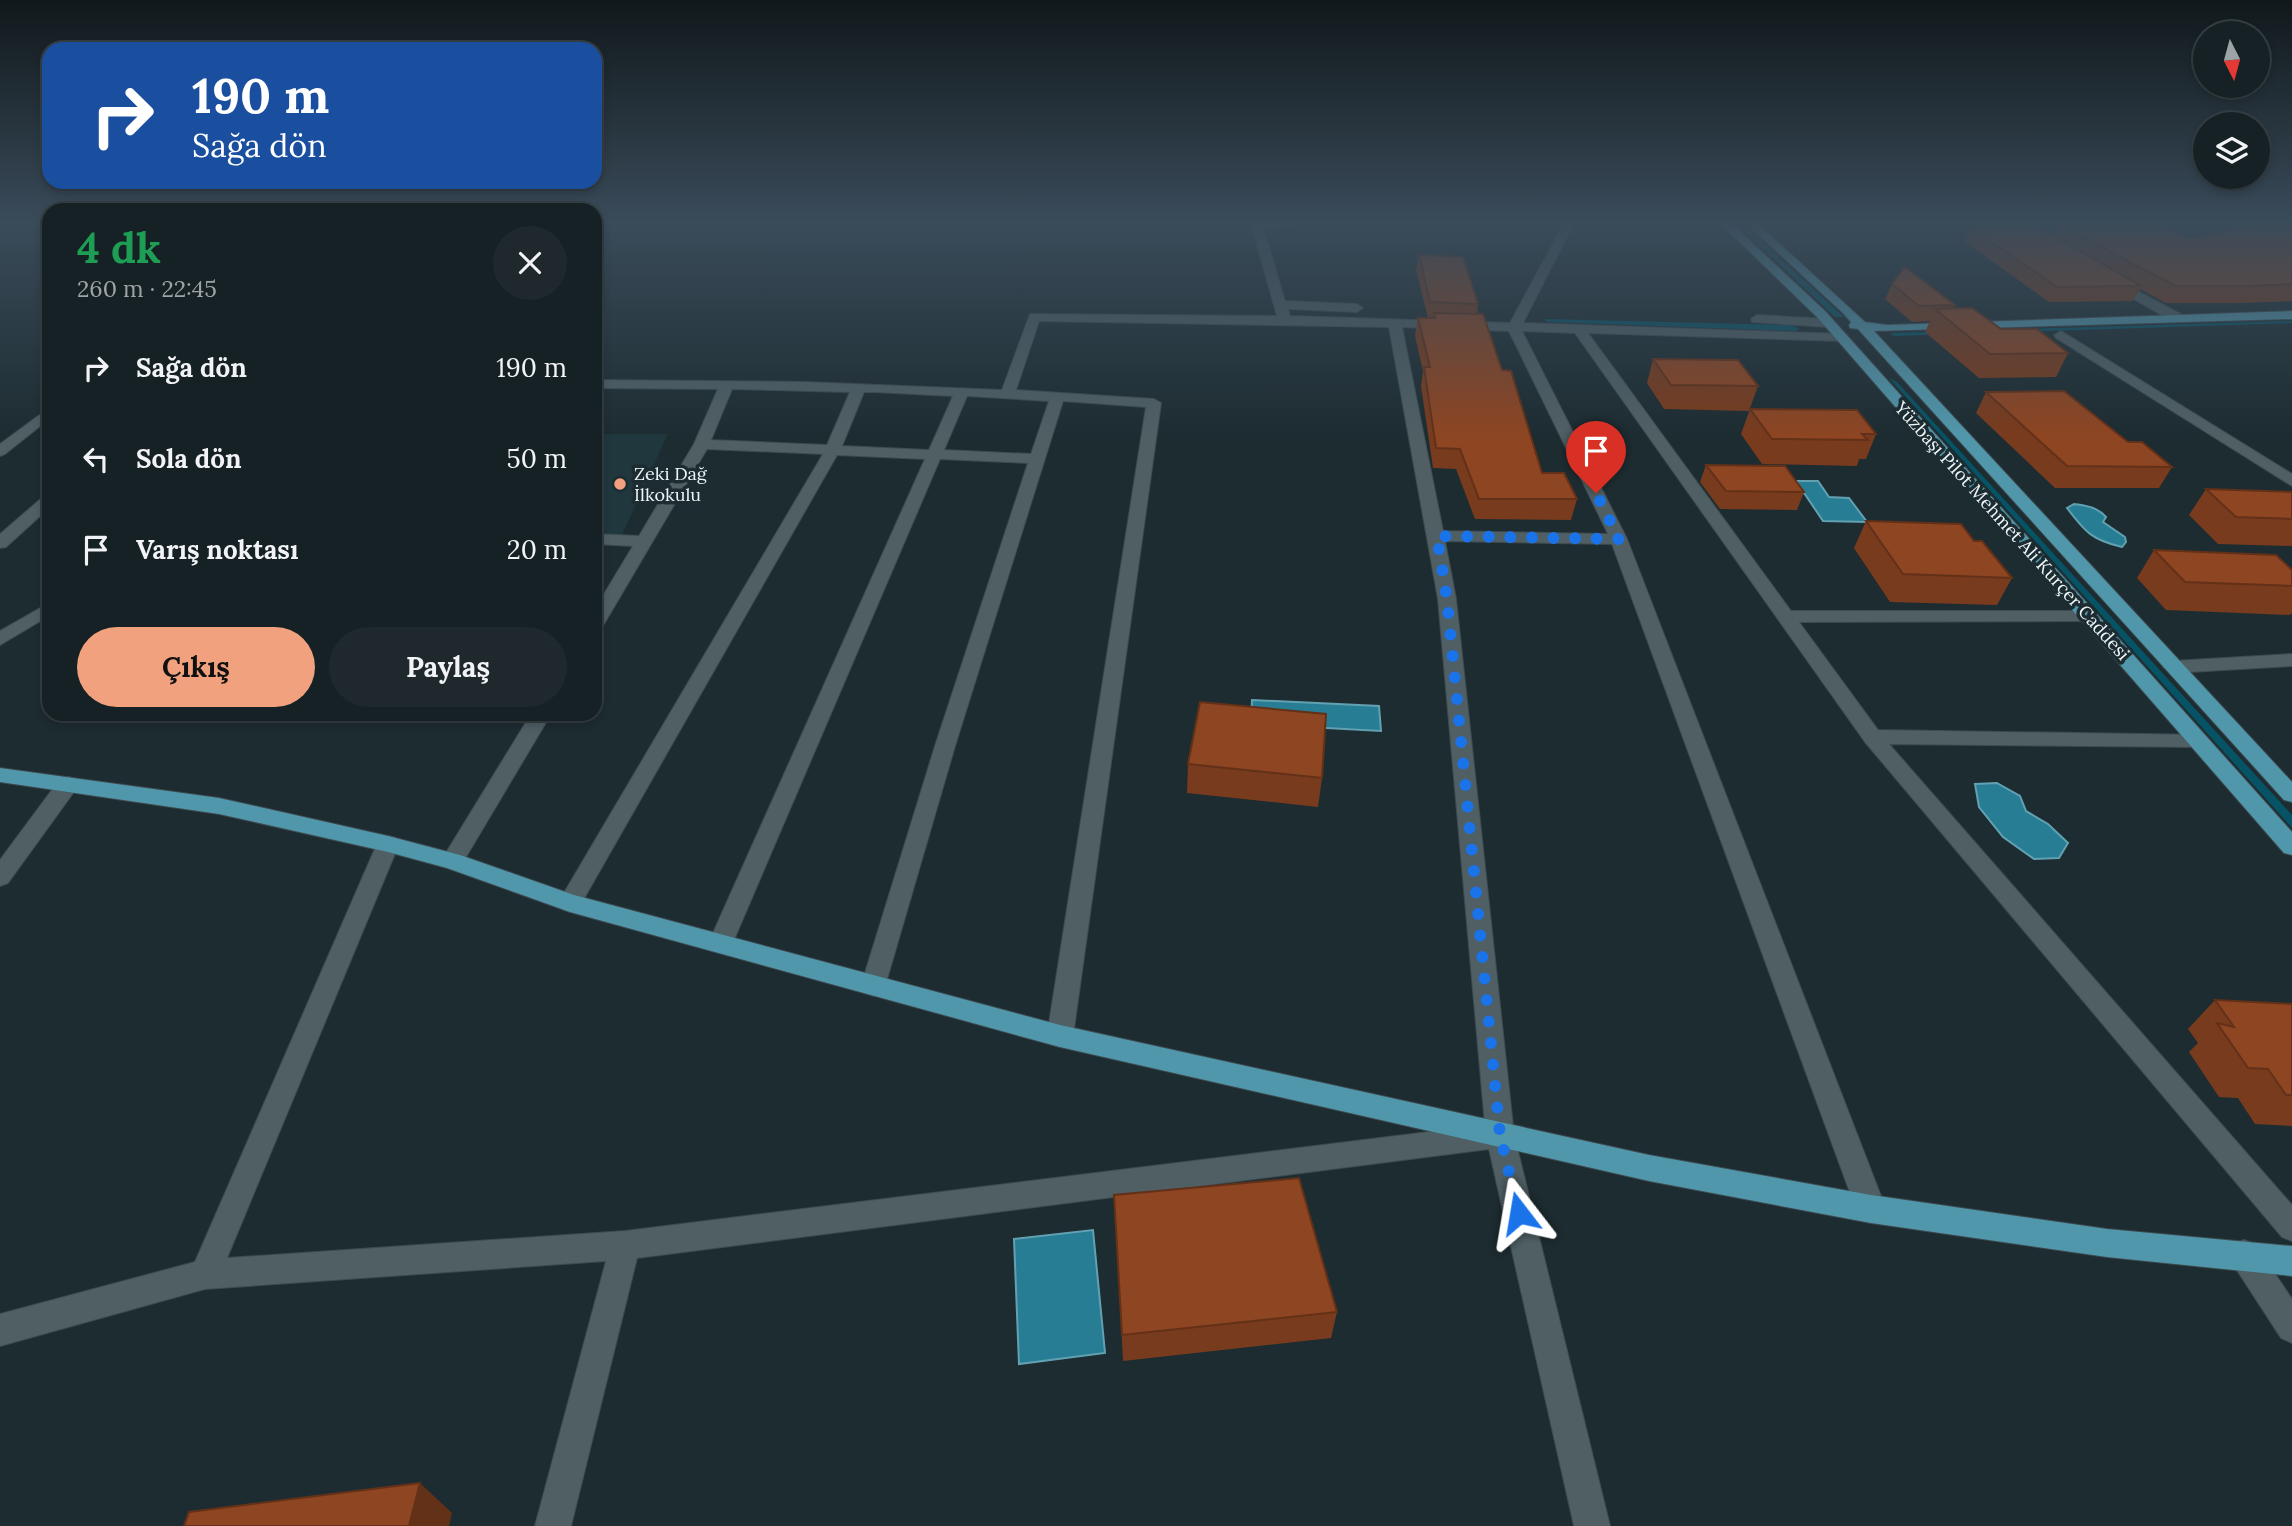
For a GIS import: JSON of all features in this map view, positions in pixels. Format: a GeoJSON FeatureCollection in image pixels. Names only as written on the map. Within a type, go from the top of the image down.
{"type":"FeatureCollection","features":[{"type":"Feature","properties":{"kind":"main road","name":"Yüzbaşı Pilot Mehmet Ali Kurçer Caddesi"},"geometry":{"type":"LineString","coordinates":[[1798,294],[1841,337],[2292,847]]}},
{"type":"Feature","properties":{"kind":"main road","name":"Yüzbaşı Pilot Mehmet Ali Kurçer Caddesi"},"geometry":{"type":"LineString","coordinates":[[1827,294],[1867,332],[2292,796]]}},
{"type":"Feature","properties":{"kind":"main road"},"geometry":{"type":"LineString","coordinates":[[1841,337],[1887,329],[2292,315]]}},
{"type":"Feature","properties":{"kind":"main road"},"geometry":{"type":"LineString","coordinates":[[1828,323],[1898,340],[2292,328]]}},
{"type":"Feature","properties":{"kind":"main road"},"geometry":{"type":"LineString","coordinates":[[0,775],[219,806],[388,844],[452,861],[570,903],[1060,1036],[1649,1167],[1871,1209],[2108,1243],[2244,1254],[2292,1261]]}},
{"type":"Feature","properties":{"kind":"street"},"geometry":{"type":"LineString","coordinates":[[1277,294],[1284,320]]}},
{"type":"Feature","properties":{"kind":"street"},"geometry":{"type":"LineString","coordinates":[[1521,316],[1532,294]]}},
{"type":"Feature","properties":{"kind":"street"},"geometry":{"type":"LineString","coordinates":[[2135,294],[2179,319]]}},
{"type":"Feature","properties":{"kind":"street"},"geometry":{"type":"LineString","coordinates":[[1280,305],[1373,308]]}},
{"type":"Feature","properties":{"kind":"street"},"geometry":{"type":"LineString","coordinates":[[1521,316],[1619,539],[1871,1209]]}},
{"type":"Feature","properties":{"kind":"street"},"geometry":{"type":"LineString","coordinates":[[1008,393],[1034,317],[1395,323],[1521,316],[1578,328],[1841,337]]}},
{"type":"Feature","properties":{"kind":"street"},"geometry":{"type":"LineString","coordinates":[[1741,319],[1828,323]]}},
{"type":"Feature","properties":{"kind":"street"},"geometry":{"type":"LineString","coordinates":[[1395,323],[1447,599],[1500,1135],[1592,1526]]}},
{"type":"Feature","properties":{"kind":"street"},"geometry":{"type":"LineString","coordinates":[[1578,328],[1872,737],[2292,1227]]}},
{"type":"Feature","properties":{"kind":"street"},"geometry":{"type":"LineString","coordinates":[[2061,335],[2292,481]]}},
{"type":"Feature","properties":{"kind":"street"},"geometry":{"type":"LineString","coordinates":[[602,384],[859,387],[1154,403],[1060,1036]]}},
{"type":"Feature","properties":{"kind":"street"},"geometry":{"type":"LineString","coordinates":[[602,612],[702,444],[727,385]]}},
{"type":"Feature","properties":{"kind":"street"},"geometry":{"type":"LineString","coordinates":[[570,903],[833,449],[859,387]]}},
{"type":"Feature","properties":{"kind":"street"},"geometry":{"type":"LineString","coordinates":[[721,942],[962,392]]}},
{"type":"Feature","properties":{"kind":"street"},"geometry":{"type":"LineString","coordinates":[[874,986],[945,746],[1057,397]]}},
{"type":"Feature","properties":{"kind":"street"},"geometry":{"type":"LineString","coordinates":[[0,451],[42,418]]}},
{"type":"Feature","properties":{"kind":"street"},"geometry":{"type":"LineString","coordinates":[[702,444],[1035,459]]}},
{"type":"Feature","properties":{"kind":"street"},"geometry":{"type":"LineString","coordinates":[[0,543],[42,506]]}},
{"type":"Feature","properties":{"kind":"street"},"geometry":{"type":"LineString","coordinates":[[1437,536],[1619,539]]}},
{"type":"Feature","properties":{"kind":"street"},"geometry":{"type":"LineString","coordinates":[[602,539],[645,541]]}},
{"type":"Feature","properties":{"kind":"street"},"geometry":{"type":"LineString","coordinates":[[0,639],[42,612]]}},
{"type":"Feature","properties":{"kind":"street"},"geometry":{"type":"LineString","coordinates":[[1784,617],[2088,616]]}},
{"type":"Feature","properties":{"kind":"street"},"geometry":{"type":"LineString","coordinates":[[2174,667],[2292,660]]}},
{"type":"Feature","properties":{"kind":"street"},"geometry":{"type":"LineString","coordinates":[[452,861],[537,721]]}},
{"type":"Feature","properties":{"kind":"street"},"geometry":{"type":"LineString","coordinates":[[1872,737],[2197,740]]}},
{"type":"Feature","properties":{"kind":"street"},"geometry":{"type":"LineString","coordinates":[[0,877],[68,784]]}},
{"type":"Feature","properties":{"kind":"street"},"geometry":{"type":"LineString","coordinates":[[205,1274],[388,844]]}},
{"type":"Feature","properties":{"kind":"street"},"geometry":{"type":"LineString","coordinates":[[0,1330],[205,1274],[625,1245],[1500,1135]]}},
{"type":"Feature","properties":{"kind":"street"},"geometry":{"type":"LineString","coordinates":[[553,1526],[625,1245]]}},
{"type":"Feature","properties":{"kind":"street"},"geometry":{"type":"LineString","coordinates":[[2244,1254],[2292,1327]]}},
{"type":"Feature","properties":{"kind":"shaded area"},"geometry":{"type":"Polygon","coordinates":[[[1811,294],[1819,294],[1844,317],[1835,317],[1811,294]]]}},
{"type":"Feature","properties":{"kind":"shaded area"},"geometry":{"type":"Polygon","coordinates":[[[1545,319],[1791,325],[1800,329],[1794,331],[1547,322],[1545,319]]]}},
{"type":"Feature","properties":{"kind":"shaded area"},"geometry":{"type":"Polygon","coordinates":[[[2292,321],[1894,336],[1890,333],[2292,321]]]}},
{"type":"Feature","properties":{"kind":"shaded area"},"geometry":{"type":"Polygon","coordinates":[[[1889,378],[1897,382],[2292,815],[2292,828],[1889,378]]]}},
{"type":"Feature","properties":{"kind":"shaded area","name":"Zeki Dağ İlkokulu"},"geometry":{"type":"Polygon","coordinates":[[[602,434],[668,434],[622,535],[602,534],[602,434]]]}},
{"type":"Feature","properties":{"kind":"shaded area"},"geometry":{"type":"Polygon","coordinates":[[[1796,481],[1818,481],[1829,497],[1849,498],[1867,522],[1823,521],[1796,481]]]}},
{"type":"Feature","properties":{"kind":"shaded area"},"geometry":{"type":"Polygon","coordinates":[[[2074,504],[2103,514],[2106,517],[2103,522],[2125,537],[2126,542],[2122,547],[2096,538],[2084,529],[2067,508],[2074,504]]]}},
{"type":"Feature","properties":{"kind":"shaded area"},"geometry":{"type":"Polygon","coordinates":[[[1252,700],[1379,706],[1381,731],[1251,724],[1252,700]]]}},
{"type":"Feature","properties":{"kind":"shaded area"},"geometry":{"type":"Polygon","coordinates":[[[1997,783],[2020,796],[2026,811],[2048,824],[2068,843],[2059,858],[2034,859],[2003,837],[1979,807],[1975,784],[1997,783]]]}},
{"type":"Feature","properties":{"kind":"shaded area"},"geometry":{"type":"Polygon","coordinates":[[[1093,1230],[1105,1353],[1019,1364],[1014,1239],[1093,1230]]]}},
{"type":"Feature","properties":{"kind":"building"},"geometry":{"type":"Polygon","coordinates":[[[1428,294],[1475,294],[1478,304],[1430,302],[1428,294]]]}},
{"type":"Feature","properties":{"kind":"building"},"geometry":{"type":"Polygon","coordinates":[[[1905,294],[1941,294],[1955,305],[1919,306],[1905,294]]]}},
{"type":"Feature","properties":{"kind":"building"},"geometry":{"type":"Polygon","coordinates":[[[1972,308],[2001,329],[2037,329],[2068,353],[1990,354],[1935,309],[1972,308]]]}},
{"type":"Feature","properties":{"kind":"building"},"geometry":{"type":"Polygon","coordinates":[[[1434,313],[1483,314],[1502,370],[1511,371],[1542,473],[1564,473],[1577,499],[1479,499],[1460,449],[1436,448],[1424,367],[1430,367],[1418,318],[1435,318],[1434,313]]]}},
{"type":"Feature","properties":{"kind":"building"},"geometry":{"type":"Polygon","coordinates":[[[1653,359],[1738,360],[1758,386],[1671,385],[1653,359]]]}},
{"type":"Feature","properties":{"kind":"building"},"geometry":{"type":"Polygon","coordinates":[[[2064,391],[2128,442],[2142,442],[2172,467],[2067,466],[1986,392],[2064,391]]]}},
{"type":"Feature","properties":{"kind":"building"},"geometry":{"type":"Polygon","coordinates":[[[1750,409],[1857,410],[1876,434],[1862,434],[1868,440],[1772,439],[1750,409]]]}},
{"type":"Feature","properties":{"kind":"building"},"geometry":{"type":"Polygon","coordinates":[[[1706,465],[1785,466],[1804,492],[1726,491],[1706,465]]]}},
{"type":"Feature","properties":{"kind":"building"},"geometry":{"type":"Polygon","coordinates":[[[2206,489],[2292,492],[2292,519],[2236,517],[2206,489]]]}},
{"type":"Feature","properties":{"kind":"building"},"geometry":{"type":"Polygon","coordinates":[[[1866,521],[1961,524],[1974,541],[1982,541],[2012,578],[1903,574],[1866,521]]]}},
{"type":"Feature","properties":{"kind":"building"},"geometry":{"type":"Polygon","coordinates":[[[2154,550],[2276,555],[2292,570],[2292,586],[2185,582],[2154,550]]]}},
{"type":"Feature","properties":{"kind":"building"},"geometry":{"type":"Polygon","coordinates":[[[1200,702],[1326,714],[1322,778],[1188,764],[1200,702]]]}},
{"type":"Feature","properties":{"kind":"building"},"geometry":{"type":"Polygon","coordinates":[[[2215,1000],[2292,1004],[2292,1095],[2286,1095],[2268,1069],[2248,1068],[2217,1023],[2234,1027],[2215,1000]]]}},
{"type":"Feature","properties":{"kind":"building"},"geometry":{"type":"Polygon","coordinates":[[[1299,1178],[1337,1312],[1122,1335],[1114,1195],[1299,1178]]]}},
{"type":"Feature","properties":{"kind":"building"},"geometry":{"type":"Polygon","coordinates":[[[420,1483],[409,1526],[184,1526],[189,1512],[420,1483]]]}},
{"type":"Feature","properties":{"kind":"place","name":"Zeki Dağ İlkokulu"},"geometry":{"type":"Point","coordinates":[620,484]}},
{"type":"Feature","properties":{"kind":"route"},"geometry":{"type":"LineString","coordinates":[[1519,1213],[1500,1135],[1447,599],[1437,536],[1619,539],[1596,493]]}}]}
